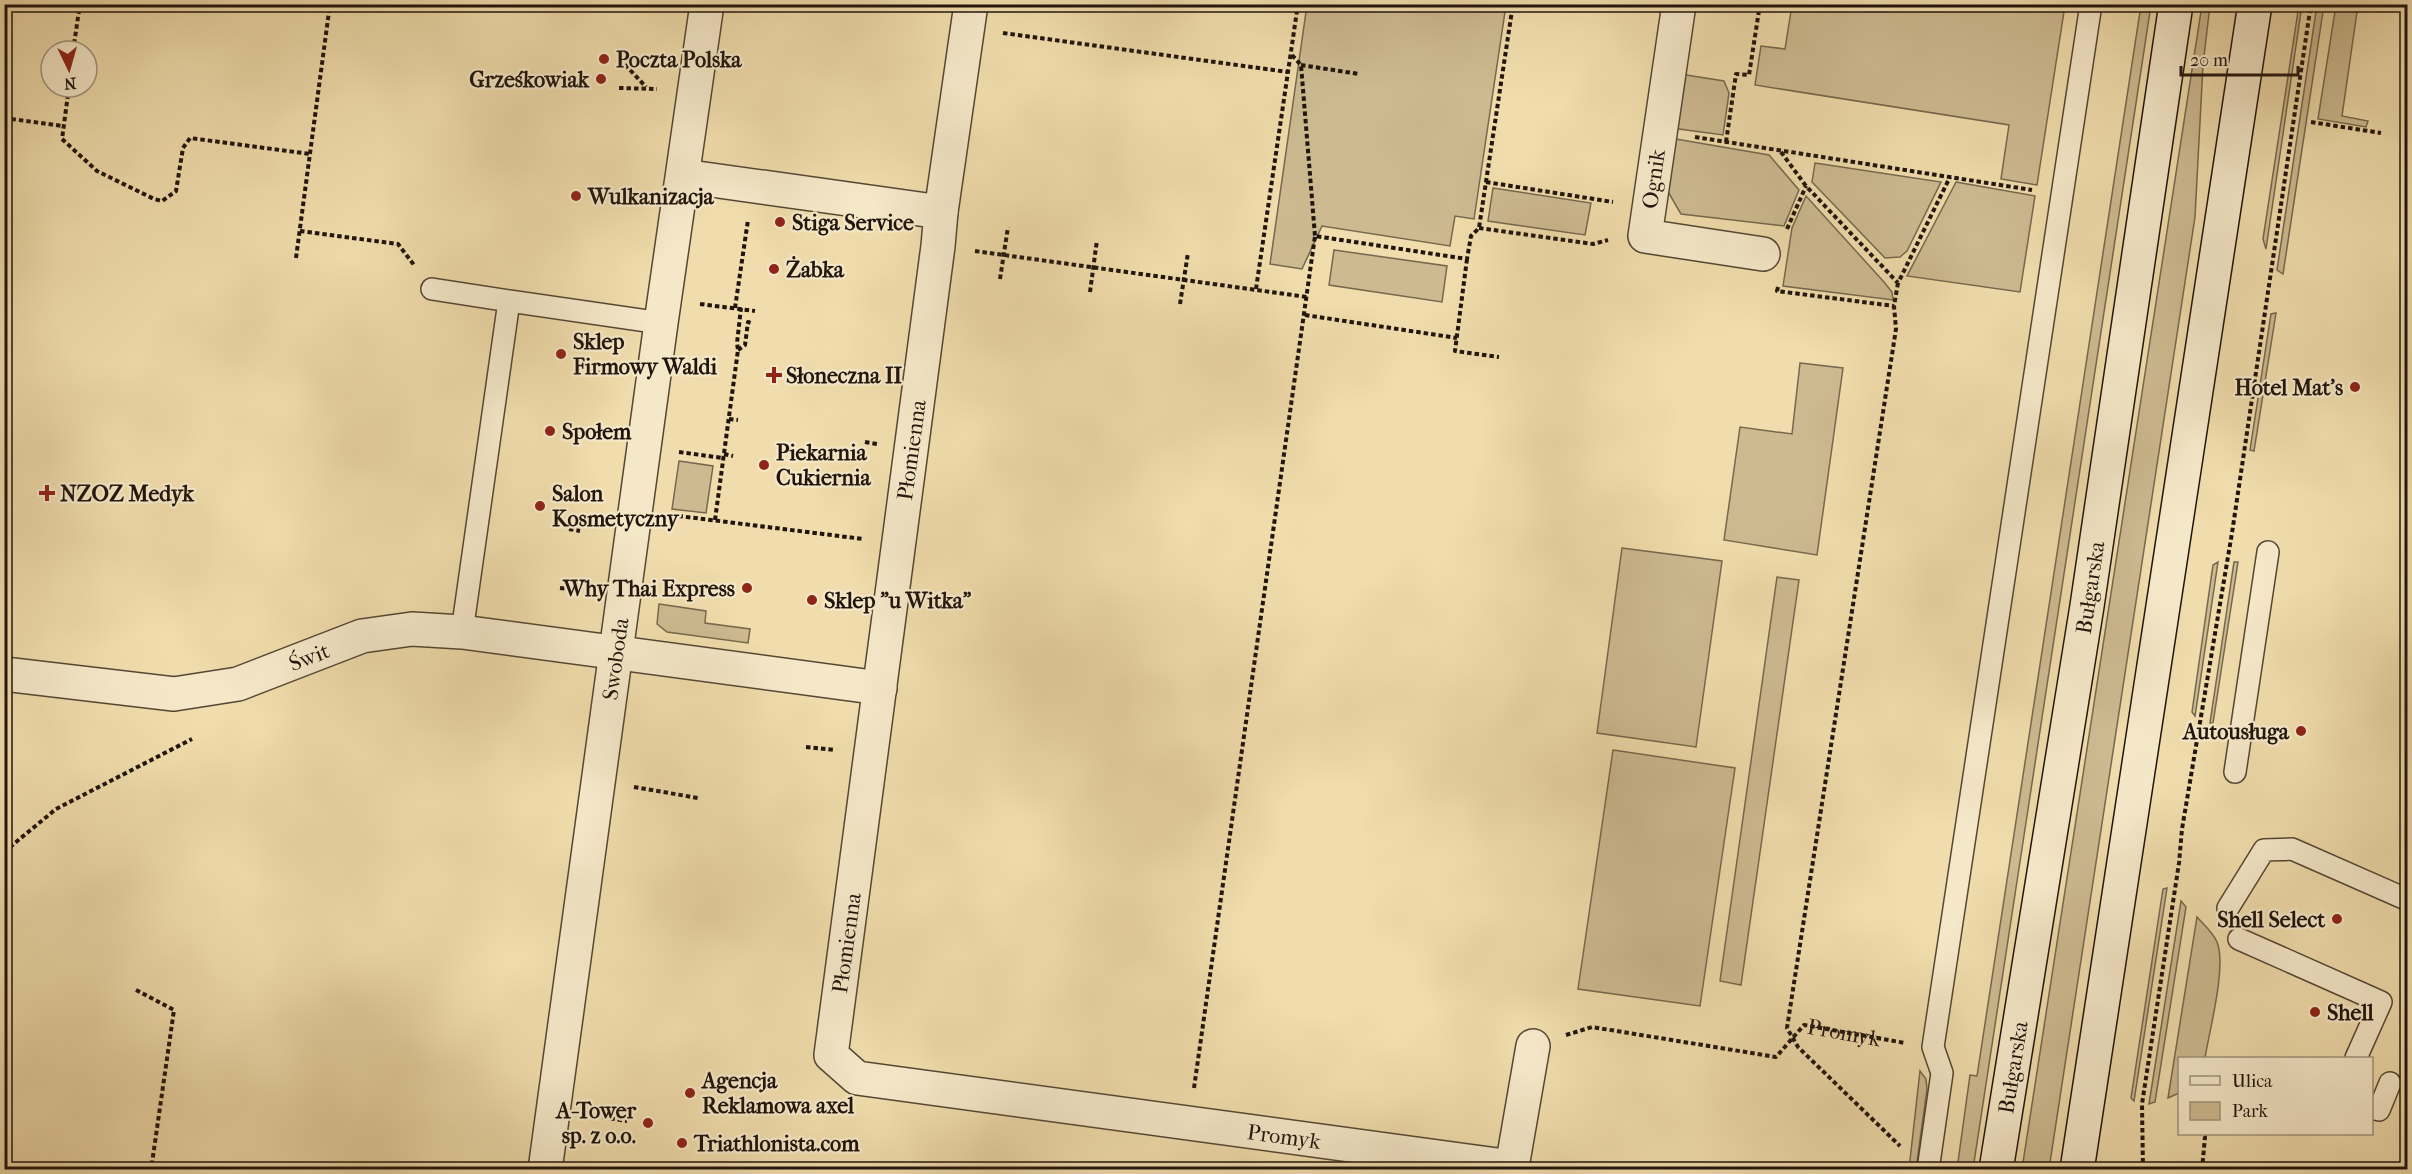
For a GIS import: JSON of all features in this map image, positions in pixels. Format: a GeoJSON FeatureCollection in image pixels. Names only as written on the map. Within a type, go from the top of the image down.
{"type":"FeatureCollection","features":[{"type":"Feature","properties":{"kind":"street","name":"Swoboda"},"geometry":{"type":"LineString","coordinates":[[545,1170],[707,4]]}},
{"type":"Feature","properties":{"kind":"street","name":"Ognik"},"geometry":{"type":"LineString","coordinates":[[1678,4],[1645,236],[1776,257]]}},
{"type":"Feature","properties":{"kind":"street","name":"Bułgarska"},"geometry":{"type":"LineString","coordinates":[[1996,1170],[2085,618],[2176,4]]}},
{"type":"Feature","properties":{"kind":"street"},"geometry":{"type":"LineString","coordinates":[[2077,1170],[2255,4]]}},
{"type":"Feature","properties":{"kind":"street","name":"Płomienna"},"geometry":{"type":"LineString","coordinates":[[831,1054],[939,246],[941,212],[969,16]]}},
{"type":"Feature","properties":{"kind":"street"},"geometry":{"type":"LineString","coordinates":[[683,176],[941,212]]}},
{"type":"Feature","properties":{"kind":"street","name":"Świt"},"geometry":{"type":"LineString","coordinates":[[4,674],[174,694],[238,684],[362,636],[412,629],[462,632],[616,652]]}},
{"type":"Feature","properties":{"kind":"street"},"geometry":{"type":"LineString","coordinates":[[616,652],[880,688]]}},
{"type":"Feature","properties":{"kind":"street","name":"Promyk"},"geometry":{"type":"LineString","coordinates":[[831,1054],[857,1078],[1512,1167],[1533,1046]]}},
{"type":"Feature","properties":{"kind":"lane"},"geometry":{"type":"LineString","coordinates":[[1928,1170],[1942,1073],[1933,1047],[2091,4]]}},
{"type":"Feature","properties":{"kind":"lane"},"geometry":{"type":"LineString","coordinates":[[432,289],[661,323]]}},
{"type":"Feature","properties":{"kind":"lane"},"geometry":{"type":"LineString","coordinates":[[462,632],[509,301]]}},
{"type":"Feature","properties":{"kind":"lane"},"geometry":{"type":"LineString","coordinates":[[2235,772],[2268,552]]}},
{"type":"Feature","properties":{"kind":"lane"},"geometry":{"type":"LineString","coordinates":[[2228,908],[2264,850],[2292,849],[2408,900]]}},
{"type":"Feature","properties":{"kind":"lane"},"geometry":{"type":"LineString","coordinates":[[2239,939],[2381,1002],[2357,1057]]}},
{"type":"Feature","properties":{"kind":"lane"},"geometry":{"type":"LineString","coordinates":[[2373,1108],[2379,1110],[2390,1083]]}},
{"type":"Feature","properties":{"kind":"path"},"geometry":{"type":"LineString","coordinates":[[76,39],[80,4]]}},
{"type":"Feature","properties":{"kind":"path"},"geometry":{"type":"LineString","coordinates":[[296,258],[330,4]]}},
{"type":"Feature","properties":{"kind":"path"},"geometry":{"type":"LineString","coordinates":[[1256,290],[1298,4]]}},
{"type":"Feature","properties":{"kind":"path"},"geometry":{"type":"LineString","coordinates":[[1499,357],[1455,351],[1471,236],[1479,228],[1513,4]]}},
{"type":"Feature","properties":{"kind":"path"},"geometry":{"type":"LineString","coordinates":[[1726,142],[1736,74],[1749,75],[1760,4]]}},
{"type":"Feature","properties":{"kind":"path"},"geometry":{"type":"LineString","coordinates":[[2143,1170],[2142,1104],[2179,863],[2182,829],[2232,532],[2311,4]]}},
{"type":"Feature","properties":{"kind":"path"},"geometry":{"type":"LineString","coordinates":[[969,16],[1288,72]]}},
{"type":"Feature","properties":{"kind":"path"},"geometry":{"type":"LineString","coordinates":[[1189,1124],[1315,236],[1300,65],[1291,54]]}},
{"type":"Feature","properties":{"kind":"path"},"geometry":{"type":"LineString","coordinates":[[620,59],[646,87]]}},
{"type":"Feature","properties":{"kind":"path"},"geometry":{"type":"LineString","coordinates":[[1300,65],[1359,74]]}},
{"type":"Feature","properties":{"kind":"path"},"geometry":{"type":"LineString","coordinates":[[619,88],[661,89]]}},
{"type":"Feature","properties":{"kind":"path"},"geometry":{"type":"LineString","coordinates":[[67,99],[62,139],[97,171],[162,201],[176,191],[183,148],[190,138],[310,154]]}},
{"type":"Feature","properties":{"kind":"path"},"geometry":{"type":"LineString","coordinates":[[4,118],[63,126]]}},
{"type":"Feature","properties":{"kind":"path"},"geometry":{"type":"LineString","coordinates":[[2312,122],[2381,133]]}},
{"type":"Feature","properties":{"kind":"path"},"geometry":{"type":"LineString","coordinates":[[1660,132],[2062,196]]}},
{"type":"Feature","properties":{"kind":"path"},"geometry":{"type":"LineString","coordinates":[[1781,151],[1806,186],[1898,283]]}},
{"type":"Feature","properties":{"kind":"path"},"geometry":{"type":"LineString","coordinates":[[1903,1149],[1798,1047],[1787,1028],[1896,328],[1894,306],[1898,283],[1950,177]]}},
{"type":"Feature","properties":{"kind":"path"},"geometry":{"type":"LineString","coordinates":[[1486,182],[1619,203]]}},
{"type":"Feature","properties":{"kind":"path"},"geometry":{"type":"LineString","coordinates":[[1806,186],[1776,257],[1777,291],[1894,306]]}},
{"type":"Feature","properties":{"kind":"path"},"geometry":{"type":"LineString","coordinates":[[735,308],[748,217]]}},
{"type":"Feature","properties":{"kind":"path"},"geometry":{"type":"LineString","coordinates":[[1000,279],[1008,227]]}},
{"type":"Feature","properties":{"kind":"path"},"geometry":{"type":"LineString","coordinates":[[1479,228],[1593,244],[1612,239]]}},
{"type":"Feature","properties":{"kind":"path"},"geometry":{"type":"LineString","coordinates":[[300,231],[398,244],[432,289]]}},
{"type":"Feature","properties":{"kind":"path"},"geometry":{"type":"LineString","coordinates":[[1315,236],[1467,259]]}},
{"type":"Feature","properties":{"kind":"path"},"geometry":{"type":"LineString","coordinates":[[1090,292],[1097,240]]}},
{"type":"Feature","properties":{"kind":"path"},"geometry":{"type":"LineString","coordinates":[[973,251],[1307,297]]}},
{"type":"Feature","properties":{"kind":"path"},"geometry":{"type":"LineString","coordinates":[[1180,304],[1188,253]]}},
{"type":"Feature","properties":{"kind":"path"},"geometry":{"type":"LineString","coordinates":[[693,303],[755,310]]}},
{"type":"Feature","properties":{"kind":"path"},"geometry":{"type":"LineString","coordinates":[[715,520],[738,350],[736,343],[741,309]]}},
{"type":"Feature","properties":{"kind":"path"},"geometry":{"type":"LineString","coordinates":[[1305,315],[1457,338]]}},
{"type":"Feature","properties":{"kind":"path"},"geometry":{"type":"LineString","coordinates":[[738,350],[745,345],[748,322],[752,323]]}},
{"type":"Feature","properties":{"kind":"path"},"geometry":{"type":"LineString","coordinates":[[590,372],[601,374]]}},
{"type":"Feature","properties":{"kind":"path"},"geometry":{"type":"LineString","coordinates":[[729,419],[738,420]]}},
{"type":"Feature","properties":{"kind":"path"},"geometry":{"type":"LineString","coordinates":[[672,451],[732,456]]}},
{"type":"Feature","properties":{"kind":"path"},"geometry":{"type":"LineString","coordinates":[[663,514],[867,540]]}},
{"type":"Feature","properties":{"kind":"path"},"geometry":{"type":"LineString","coordinates":[[569,529],[579,531]]}},
{"type":"Feature","properties":{"kind":"path"},"geometry":{"type":"LineString","coordinates":[[560,588],[579,590]]}},
{"type":"Feature","properties":{"kind":"path"},"geometry":{"type":"LineString","coordinates":[[4,852],[56,810],[192,739]]}},
{"type":"Feature","properties":{"kind":"path"},"geometry":{"type":"LineString","coordinates":[[806,747],[824,749]]}},
{"type":"Feature","properties":{"kind":"path"},"geometry":{"type":"LineString","coordinates":[[624,785],[698,798]]}},
{"type":"Feature","properties":{"kind":"path"},"geometry":{"type":"LineString","coordinates":[[136,990],[174,1010],[151,1170]]}},
{"type":"Feature","properties":{"kind":"path","name":"Promyk"},"geometry":{"type":"LineString","coordinates":[[1533,1046],[1592,1027],[1776,1057],[1804,1025],[1912,1044]]}},
{"type":"Feature","properties":{"kind":"path"},"geometry":{"type":"LineString","coordinates":[[606,1118],[627,1121]]}},
{"type":"Feature","properties":{"kind":"path"},"geometry":{"type":"LineString","coordinates":[[2202,1170],[2204,1135]]}},
{"type":"Feature","properties":{"kind":"green space"},"geometry":{"type":"Polygon","coordinates":[[[1307,5],[1506,5],[1474,219],[1455,216],[1450,246],[1322,226],[1302,269],[1270,264],[1307,5]]]}},
{"type":"Feature","properties":{"kind":"green space"},"geometry":{"type":"Polygon","coordinates":[[[1792,5],[2065,5],[2037,185],[2001,179],[2009,125],[1755,85],[1761,46],[1785,49],[1792,5]]]}},
{"type":"Feature","properties":{"kind":"green space"},"geometry":{"type":"Polygon","coordinates":[[[2141,5],[2151,5],[1973,1169],[1957,1169],[1970,1075],[1977,1076],[2141,5]]]}},
{"type":"Feature","properties":{"kind":"green space"},"geometry":{"type":"Polygon","coordinates":[[[2202,5],[2210,5],[2203,65],[2195,217],[2049,1169],[2022,1169],[2202,5]]]}},
{"type":"Feature","properties":{"kind":"green space"},"geometry":{"type":"Polygon","coordinates":[[[2299,5],[2302,5],[2266,249],[2263,239],[2299,5]]]}},
{"type":"Feature","properties":{"kind":"green space"},"geometry":{"type":"Polygon","coordinates":[[[2317,5],[2324,5],[2283,274],[2277,270],[2317,5]]]}},
{"type":"Feature","properties":{"kind":"green space"},"geometry":{"type":"Polygon","coordinates":[[[2336,5],[2358,5],[2342,116],[2368,121],[2366,127],[2318,119],[2336,5]]]}},
{"type":"Feature","properties":{"kind":"green space"},"geometry":{"type":"Polygon","coordinates":[[[1680,74],[1724,81],[1729,93],[1723,135],[1672,128],[1680,74]]]}},
{"type":"Feature","properties":{"kind":"green space"},"geometry":{"type":"Polygon","coordinates":[[[1670,138],[1769,155],[1799,190],[1784,226],[1681,214],[1667,190],[1670,138]]]}},
{"type":"Feature","properties":{"kind":"green space"},"geometry":{"type":"Polygon","coordinates":[[[1815,163],[1941,182],[1907,251],[1900,257],[1885,258],[1812,182],[1815,163]]]}},
{"type":"Feature","properties":{"kind":"green space"},"geometry":{"type":"Polygon","coordinates":[[[1956,182],[2035,196],[2020,292],[1907,276],[1956,182]]]}},
{"type":"Feature","properties":{"kind":"green space"},"geometry":{"type":"Polygon","coordinates":[[[1493,188],[1591,203],[1585,235],[1488,221],[1493,188]]]}},
{"type":"Feature","properties":{"kind":"green space"},"geometry":{"type":"Polygon","coordinates":[[[1806,196],[1884,282],[1892,292],[1893,300],[1783,286],[1792,228],[1806,196]]]}},
{"type":"Feature","properties":{"kind":"green space"},"geometry":{"type":"Polygon","coordinates":[[[1334,250],[1447,266],[1442,302],[1329,285],[1334,250]]]}},
{"type":"Feature","properties":{"kind":"green space"},"geometry":{"type":"Polygon","coordinates":[[[2276,313],[2254,451],[2250,450],[2271,314],[2276,313]]]}},
{"type":"Feature","properties":{"kind":"green space"},"geometry":{"type":"Polygon","coordinates":[[[1800,363],[1843,368],[1817,555],[1724,540],[1740,427],[1792,434],[1800,363]]]}},
{"type":"Feature","properties":{"kind":"green space"},"geometry":{"type":"Polygon","coordinates":[[[679,461],[713,466],[706,513],[672,509],[679,461]]]}},
{"type":"Feature","properties":{"kind":"green space"},"geometry":{"type":"Polygon","coordinates":[[[1622,548],[1722,561],[1696,747],[1597,733],[1622,548]]]}},
{"type":"Feature","properties":{"kind":"green space"},"geometry":{"type":"Polygon","coordinates":[[[2218,562],[2195,716],[2192,712],[2213,565],[2218,562]]]}},
{"type":"Feature","properties":{"kind":"green space"},"geometry":{"type":"Polygon","coordinates":[[[2234,562],[2238,562],[2213,723],[2210,723],[2234,562]]]}},
{"type":"Feature","properties":{"kind":"green space"},"geometry":{"type":"Polygon","coordinates":[[[1777,577],[1799,580],[1741,985],[1720,981],[1777,577]]]}},
{"type":"Feature","properties":{"kind":"green space"},"geometry":{"type":"Polygon","coordinates":[[[659,604],[706,611],[705,623],[750,629],[748,643],[667,632],[657,624],[659,604]]]}},
{"type":"Feature","properties":{"kind":"green space"},"geometry":{"type":"Polygon","coordinates":[[[1613,750],[1735,768],[1700,1006],[1578,989],[1613,750]]]}},
{"type":"Feature","properties":{"kind":"green space"},"geometry":{"type":"Polygon","coordinates":[[[2167,888],[2134,1101],[2131,1098],[2163,889],[2167,888]]]}},
{"type":"Feature","properties":{"kind":"green space"},"geometry":{"type":"Polygon","coordinates":[[[2181,901],[2186,907],[2155,1102],[2149,1104],[2181,901]]]}},
{"type":"Feature","properties":{"kind":"green space"},"geometry":{"type":"Polygon","coordinates":[[[2197,917],[2217,942],[2220,953],[2219,982],[2205,1057],[2178,1057],[2178,1093],[2168,1098],[2197,917]]]}},
{"type":"Feature","properties":{"kind":"green space"},"geometry":{"type":"Polygon","coordinates":[[[1920,1071],[1926,1079],[1927,1089],[1916,1169],[1909,1169],[1920,1071]]]}},
{"type":"Feature","properties":{"kind":"place","name":"Poczta Polska"},"geometry":{"type":"Point","coordinates":[604,59]}},
{"type":"Feature","properties":{"kind":"place","name":"Grześkowiak"},"geometry":{"type":"Point","coordinates":[601,79]}},
{"type":"Feature","properties":{"kind":"place","name":"Wulkanizacja"},"geometry":{"type":"Point","coordinates":[576,196]}},
{"type":"Feature","properties":{"kind":"place","name":"Stiga Service"},"geometry":{"type":"Point","coordinates":[780,222]}},
{"type":"Feature","properties":{"kind":"place","name":"Żabka"},"geometry":{"type":"Point","coordinates":[774,269]}},
{"type":"Feature","properties":{"kind":"place","name":"Sklep Firmowy Waldi"},"geometry":{"type":"Point","coordinates":[561,354]}},
{"type":"Feature","properties":{"kind":"place","name":"Słoneczna II"},"geometry":{"type":"Point","coordinates":[774,375]}},
{"type":"Feature","properties":{"kind":"place","name":"Hotel Mat's"},"geometry":{"type":"Point","coordinates":[2355,387]}},
{"type":"Feature","properties":{"kind":"place","name":"Społem"},"geometry":{"type":"Point","coordinates":[550,431]}},
{"type":"Feature","properties":{"kind":"place","name":"Piekarnia Cukiernia"},"geometry":{"type":"Point","coordinates":[764,465]}},
{"type":"Feature","properties":{"kind":"place","name":"NZOZ Medyk"},"geometry":{"type":"Point","coordinates":[47,493]}},
{"type":"Feature","properties":{"kind":"place","name":"Salon Kosmetyczny"},"geometry":{"type":"Point","coordinates":[540,506]}},
{"type":"Feature","properties":{"kind":"place","name":"Why Thai Express"},"geometry":{"type":"Point","coordinates":[747,588]}},
{"type":"Feature","properties":{"kind":"place","name":"Sklep \"u Witka\""},"geometry":{"type":"Point","coordinates":[812,600]}},
{"type":"Feature","properties":{"kind":"place","name":"Autousługa"},"geometry":{"type":"Point","coordinates":[2301,731]}},
{"type":"Feature","properties":{"kind":"place","name":"Shell Select"},"geometry":{"type":"Point","coordinates":[2337,919]}},
{"type":"Feature","properties":{"kind":"place","name":"Shell"},"geometry":{"type":"Point","coordinates":[2315,1012]}},
{"type":"Feature","properties":{"kind":"place","name":"Agencja Reklamowa axel"},"geometry":{"type":"Point","coordinates":[690,1093]}},
{"type":"Feature","properties":{"kind":"place","name":"A-Tower sp. z o.o."},"geometry":{"type":"Point","coordinates":[648,1123]}},
{"type":"Feature","properties":{"kind":"place","name":"Triathlonista.com"},"geometry":{"type":"Point","coordinates":[682,1143]}}]}
